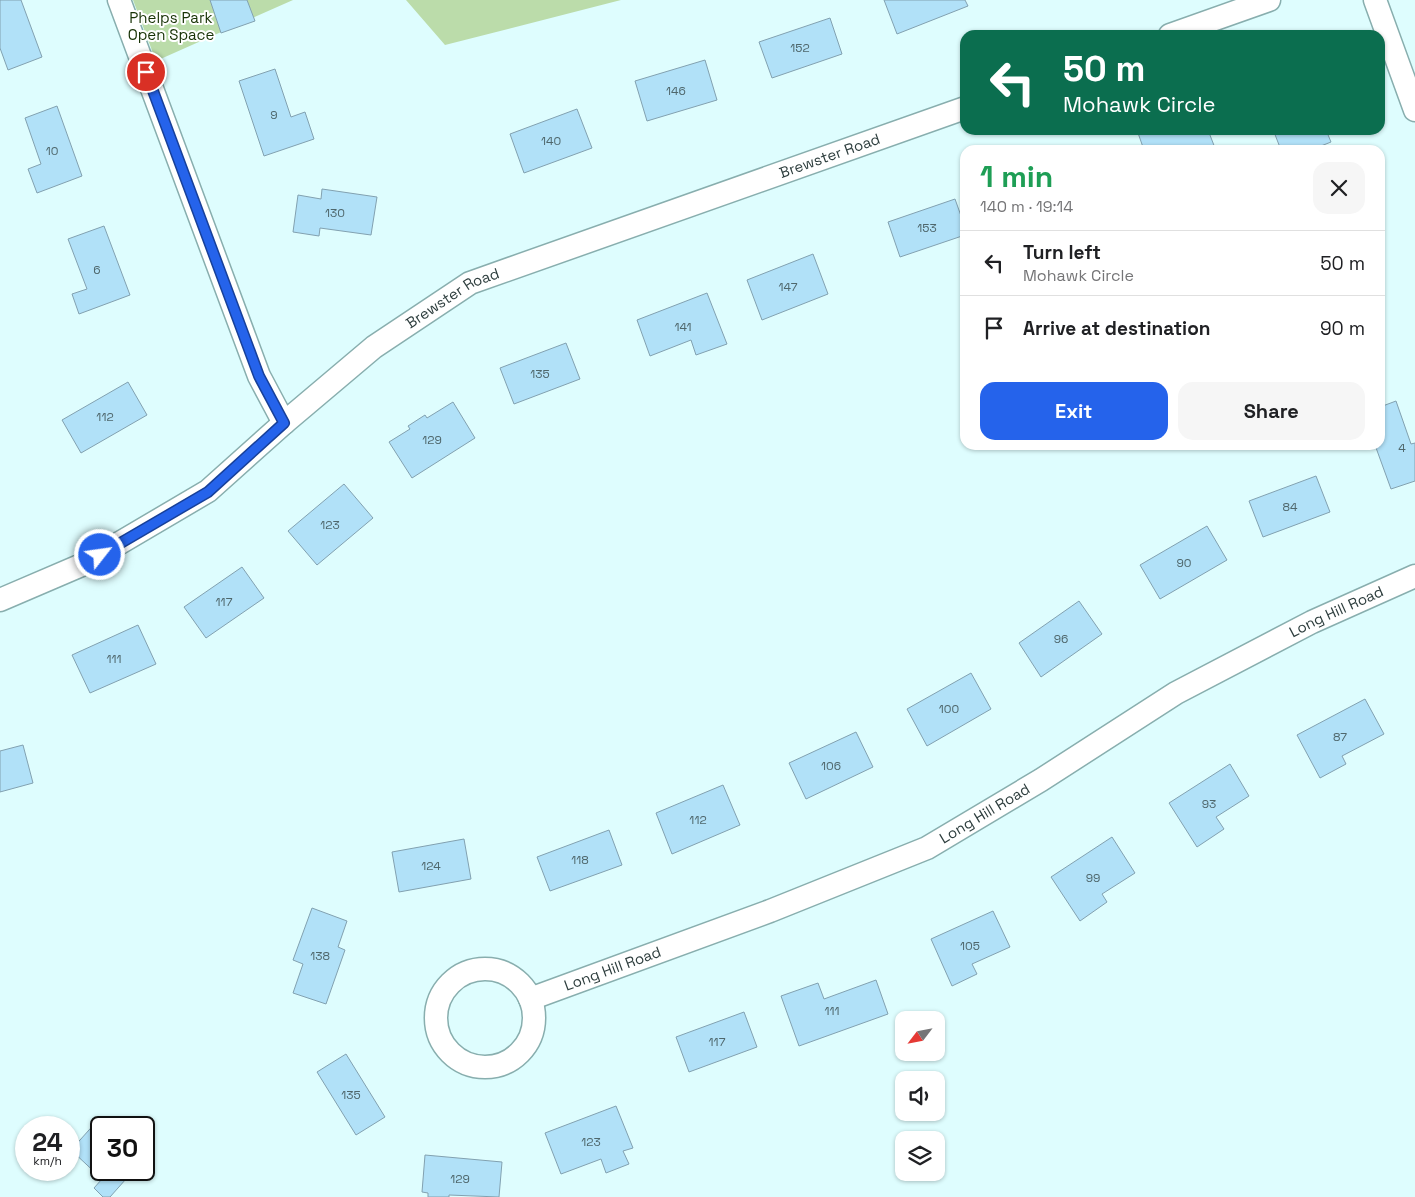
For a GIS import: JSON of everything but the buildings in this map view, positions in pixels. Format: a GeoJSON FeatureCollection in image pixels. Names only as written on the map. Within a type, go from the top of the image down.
{"type":"FeatureCollection","features":[{"type":"Feature","properties":{"kind":"street"},"geometry":{"type":"LineString","coordinates":[[119,0],[259,376],[284,423]]}},
{"type":"Feature","properties":{"kind":"street"},"geometry":{"type":"LineString","coordinates":[[1184,30],[1269,0]]}},
{"type":"Feature","properties":{"kind":"street"},"geometry":{"type":"LineString","coordinates":[[1375,0],[1415,110]]}},
{"type":"Feature","properties":{"kind":"street","name":"Brewster Road"},"geometry":{"type":"LineString","coordinates":[[0,600],[84,564],[208,492],[284,423],[374,347],[470,284],[960,110]]}},
{"type":"Feature","properties":{"kind":"street","name":"Long Hill Road"},"geometry":{"type":"LineString","coordinates":[[530,999],[760,914],[927,848],[1041,780],[1176,693],[1312,622],[1415,576]]}},
{"type":"Feature","properties":{"kind":"street"},"geometry":{"type":"LineString","coordinates":[[486,968],[502,971],[516,979],[527,991],[530,999],[534,1006],[535,1023],[530,1039],[521,1052],[508,1062],[492,1067],[476,1066],[460,1060],[447,1049],[439,1035],[436,1019],[438,1003],[445,989],[456,977],[471,970],[486,968]]}},
{"type":"Feature","properties":{"kind":"green space","name":"Phelps Park Open Space"},"geometry":{"type":"Polygon","coordinates":[[[133,0],[293,0],[156,61],[133,0]]]}},
{"type":"Feature","properties":{"kind":"green space"},"geometry":{"type":"Polygon","coordinates":[[[406,0],[621,0],[445,45],[406,0]]]}},
{"type":"Feature","properties":{"kind":"route"},"geometry":{"type":"LineString","coordinates":[[100,555],[208,492],[284,423],[259,376],[146,72]]}}]}
